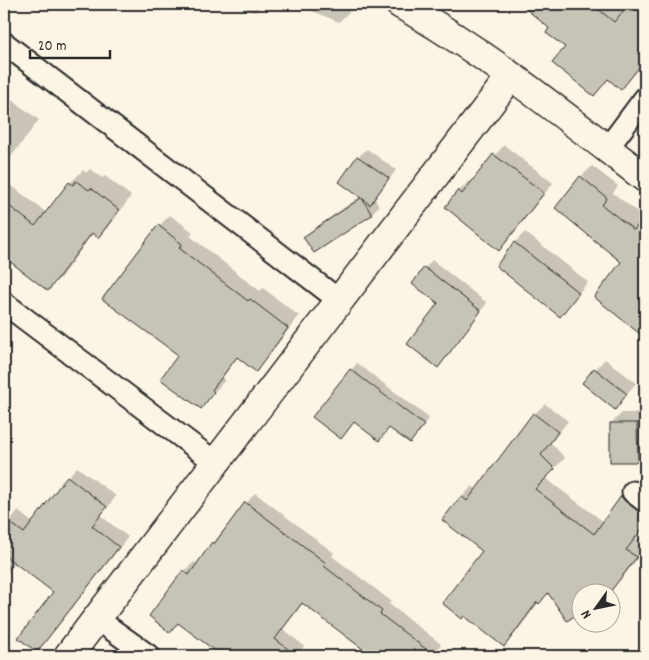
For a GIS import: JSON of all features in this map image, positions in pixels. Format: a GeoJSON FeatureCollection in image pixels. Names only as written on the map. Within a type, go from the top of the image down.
{"type":"FeatureCollection","features":[{"type":"Feature","properties":{"kind":"street"},"geometry":{"type":"LineString","coordinates":[[400,4],[426,19],[511,76],[645,178]]}},
{"type":"Feature","properties":{"kind":"street"},"geometry":{"type":"LineString","coordinates":[[4,43],[340,301]]}},
{"type":"Feature","properties":{"kind":"street"},"geometry":{"type":"LineString","coordinates":[[68,656],[511,76]]}},
{"type":"Feature","properties":{"kind":"street"},"geometry":{"type":"LineString","coordinates":[[607,149],[645,98]]}},
{"type":"Feature","properties":{"kind":"street"},"geometry":{"type":"LineString","coordinates":[[5,307],[216,463]]}},
{"type":"Feature","properties":{"kind":"street"},"geometry":{"type":"LineString","coordinates":[[97,619],[149,656]]}},
{"type":"Feature","properties":{"kind":"building"},"geometry":{"type":"Polygon","coordinates":[[[520,4],[592,4],[614,22],[629,4],[645,4],[645,60],[621,90],[608,79],[594,96],[552,63],[565,47],[546,33],[549,28],[520,4]]]}},
{"type":"Feature","properties":{"kind":"building"},"geometry":{"type":"Polygon","coordinates":[[[493,154],[544,193],[499,251],[445,207],[458,190],[462,194],[493,154]]]}},
{"type":"Feature","properties":{"kind":"building"},"geometry":{"type":"Polygon","coordinates":[[[357,156],[389,178],[370,205],[362,198],[372,215],[314,253],[303,237],[361,198],[339,182],[357,156]]]}},
{"type":"Feature","properties":{"kind":"building"},"geometry":{"type":"Polygon","coordinates":[[[580,176],[607,198],[602,205],[634,230],[645,216],[645,338],[594,297],[621,262],[555,208],[580,176]]]}},
{"type":"Feature","properties":{"kind":"building"},"geometry":{"type":"Polygon","coordinates":[[[76,181],[89,190],[91,188],[119,210],[98,238],[92,233],[48,291],[4,257],[4,202],[35,226],[69,182],[73,185],[76,181]]]}},
{"type":"Feature","properties":{"kind":"building"},"geometry":{"type":"Polygon","coordinates":[[[158,225],[182,244],[179,248],[248,301],[250,299],[288,328],[256,372],[237,357],[212,390],[214,392],[201,409],[160,379],[178,355],[102,299],[158,225]]]}},
{"type":"Feature","properties":{"kind":"building"},"geometry":{"type":"Polygon","coordinates":[[[514,242],[579,293],[560,317],[496,266],[514,242]]]}},
{"type":"Feature","properties":{"kind":"building"},"geometry":{"type":"Polygon","coordinates":[[[424,267],[481,311],[438,368],[407,344],[438,303],[412,284],[424,267]]]}},
{"type":"Feature","properties":{"kind":"building"},"geometry":{"type":"Polygon","coordinates":[[[594,368],[627,394],[615,410],[582,383],[594,368]]]}},
{"type":"Feature","properties":{"kind":"building"},"geometry":{"type":"Polygon","coordinates":[[[350,369],[424,425],[410,443],[389,428],[379,441],[354,422],[341,439],[312,417],[350,369]]]}},
{"type":"Feature","properties":{"kind":"building"},"geometry":{"type":"Polygon","coordinates":[[[533,413],[558,432],[541,455],[555,469],[535,489],[594,534],[621,496],[638,511],[645,513],[645,525],[626,550],[637,557],[618,582],[572,582],[572,618],[567,621],[548,593],[539,604],[537,602],[504,647],[464,616],[462,619],[442,603],[482,551],[442,520],[461,496],[467,501],[533,413]]]}},
{"type":"Feature","properties":{"kind":"building"},"geometry":{"type":"Polygon","coordinates":[[[610,423],[637,423],[638,462],[610,462],[610,423]]]}},
{"type":"Feature","properties":{"kind":"building"},"geometry":{"type":"Polygon","coordinates":[[[67,476],[107,507],[92,526],[119,547],[37,652],[18,638],[53,592],[4,555],[4,518],[24,533],[67,476]]]}},
{"type":"Feature","properties":{"kind":"building"},"geometry":{"type":"Polygon","coordinates":[[[245,502],[326,563],[324,566],[382,611],[380,614],[435,656],[372,656],[302,603],[275,639],[297,656],[222,656],[178,623],[170,633],[149,616],[183,570],[189,575],[212,542],[214,544],[245,502]]]}}]}
